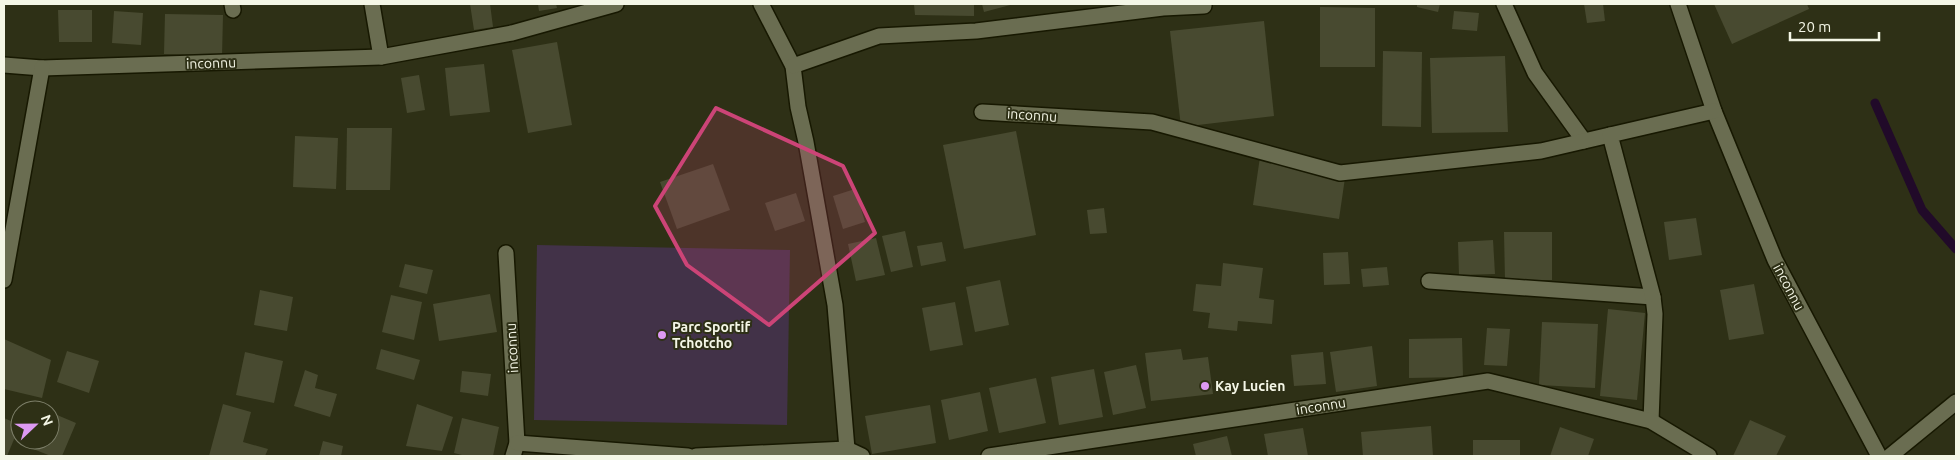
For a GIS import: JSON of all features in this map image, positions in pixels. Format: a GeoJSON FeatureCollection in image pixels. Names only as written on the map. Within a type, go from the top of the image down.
{"type":"FeatureCollection","features":[{"type":"Feature","properties":{"kind":"street"},"geometry":{"type":"LineString","coordinates":[[372,4],[381,57]]}},
{"type":"Feature","properties":{"kind":"street","name":"inconnu"},"geometry":{"type":"LineString","coordinates":[[4,65],[42,68],[381,57],[512,33],[616,4]]}},
{"type":"Feature","properties":{"kind":"street"},"geometry":{"type":"LineString","coordinates":[[761,4],[793,66],[798,107],[835,305],[847,449]]}},
{"type":"Feature","properties":{"kind":"street"},"geometry":{"type":"LineString","coordinates":[[793,66],[879,36],[976,31],[1163,8],[1204,6],[1204,4]]}},
{"type":"Feature","properties":{"kind":"street"},"geometry":{"type":"LineString","coordinates":[[1504,4],[1535,73],[1584,141]]}},
{"type":"Feature","properties":{"kind":"street","name":"inconnu"},"geometry":{"type":"LineString","coordinates":[[1678,4],[1714,111],[1775,260],[1879,456]]}},
{"type":"Feature","properties":{"kind":"street"},"geometry":{"type":"LineString","coordinates":[[4,280],[42,68]]}},
{"type":"Feature","properties":{"kind":"street","name":"inconnu"},"geometry":{"type":"LineString","coordinates":[[982,112],[1152,122],[1340,173],[1541,151],[1714,111]]}},
{"type":"Feature","properties":{"kind":"street"},"geometry":{"type":"LineString","coordinates":[[1610,135],[1653,297],[1655,314],[1651,421]]}},
{"type":"Feature","properties":{"kind":"street","name":"inconnu"},"geometry":{"type":"LineString","coordinates":[[506,253],[515,450],[688,456]]}},
{"type":"Feature","properties":{"kind":"street"},"geometry":{"type":"LineString","coordinates":[[1429,281],[1653,297]]}},
{"type":"Feature","properties":{"kind":"street","name":"inconnu"},"geometry":{"type":"LineString","coordinates":[[989,456],[1488,381],[1651,421],[1709,456]]}},
{"type":"Feature","properties":{"kind":"street"},"geometry":{"type":"LineString","coordinates":[[1890,456],[1956,402]]}},
{"type":"Feature","properties":{"kind":"street"},"geometry":{"type":"LineString","coordinates":[[696,456],[847,449],[862,456]]}},
{"type":"Feature","properties":{"kind":"highlighted area"},"geometry":{"type":"Polygon","coordinates":[[[716,108],[843,166],[875,233],[769,325],[687,265],[655,206],[716,108]]]}},
{"type":"Feature","properties":{"kind":"shaded area","name":"Parc Sportif Tchotcho"},"geometry":{"type":"Polygon","coordinates":[[[537,245],[790,250],[787,425],[534,420],[537,245]]]}},
{"type":"Feature","properties":{"kind":"building"},"geometry":{"type":"Polygon","coordinates":[[[470,4],[490,4],[493,27],[474,30],[470,4]]]}},
{"type":"Feature","properties":{"kind":"building"},"geometry":{"type":"Polygon","coordinates":[[[538,4],[556,4],[557,8],[539,11],[538,4]]]}},
{"type":"Feature","properties":{"kind":"building"},"geometry":{"type":"Polygon","coordinates":[[[914,4],[974,4],[974,16],[915,15],[914,4]]]}},
{"type":"Feature","properties":{"kind":"building"},"geometry":{"type":"Polygon","coordinates":[[[982,4],[1014,4],[984,12],[982,4]]]}},
{"type":"Feature","properties":{"kind":"building"},"geometry":{"type":"Polygon","coordinates":[[[1417,4],[1440,4],[1438,12],[1417,7],[1417,4]]]}},
{"type":"Feature","properties":{"kind":"building"},"geometry":{"type":"Polygon","coordinates":[[[1584,4],[1603,4],[1605,21],[1587,23],[1584,4]]]}},
{"type":"Feature","properties":{"kind":"building"},"geometry":{"type":"Polygon","coordinates":[[[1714,4],[1807,4],[1809,9],[1732,44],[1714,4]]]}},
{"type":"Feature","properties":{"kind":"building"},"geometry":{"type":"Polygon","coordinates":[[[1320,7],[1375,8],[1375,67],[1320,67],[1320,7]]]}},
{"type":"Feature","properties":{"kind":"building"},"geometry":{"type":"Polygon","coordinates":[[[58,10],[92,10],[92,42],[59,42],[58,10]]]}},
{"type":"Feature","properties":{"kind":"building"},"geometry":{"type":"Polygon","coordinates":[[[114,11],[143,13],[141,45],[112,43],[114,11]]]}},
{"type":"Feature","properties":{"kind":"building"},"geometry":{"type":"Polygon","coordinates":[[[1454,11],[1479,13],[1477,31],[1452,29],[1454,11]]]}},
{"type":"Feature","properties":{"kind":"building"},"geometry":{"type":"Polygon","coordinates":[[[165,14],[223,15],[222,56],[164,54],[165,14]]]}},
{"type":"Feature","properties":{"kind":"building"},"geometry":{"type":"Polygon","coordinates":[[[1264,21],[1274,116],[1181,127],[1170,31],[1264,21]]]}},
{"type":"Feature","properties":{"kind":"building"},"geometry":{"type":"Polygon","coordinates":[[[557,42],[572,125],[528,133],[512,50],[557,42]]]}},
{"type":"Feature","properties":{"kind":"building"},"geometry":{"type":"Polygon","coordinates":[[[1383,51],[1422,52],[1421,127],[1382,126],[1383,51]]]}},
{"type":"Feature","properties":{"kind":"building"},"geometry":{"type":"Polygon","coordinates":[[[1505,56],[1508,132],[1432,133],[1430,58],[1505,56]]]}},
{"type":"Feature","properties":{"kind":"building"},"geometry":{"type":"Polygon","coordinates":[[[484,64],[490,112],[450,116],[445,68],[484,64]]]}},
{"type":"Feature","properties":{"kind":"building"},"geometry":{"type":"Polygon","coordinates":[[[419,75],[425,110],[407,113],[401,78],[419,75]]]}},
{"type":"Feature","properties":{"kind":"building"},"geometry":{"type":"Polygon","coordinates":[[[347,128],[392,128],[390,190],[346,190],[347,128]]]}},
{"type":"Feature","properties":{"kind":"building"},"geometry":{"type":"Polygon","coordinates":[[[1016,131],[1036,235],[964,249],[943,145],[1016,131]]]}},
{"type":"Feature","properties":{"kind":"building"},"geometry":{"type":"Polygon","coordinates":[[[295,136],[338,138],[336,189],[293,187],[295,136]]]}},
{"type":"Feature","properties":{"kind":"building"},"geometry":{"type":"Polygon","coordinates":[[[1260,157],[1346,171],[1339,219],[1253,205],[1260,157]]]}},
{"type":"Feature","properties":{"kind":"building"},"geometry":{"type":"Polygon","coordinates":[[[713,164],[730,210],[677,229],[660,182],[713,164]]]}},
{"type":"Feature","properties":{"kind":"building"},"geometry":{"type":"Polygon","coordinates":[[[855,189],[865,222],[843,229],[833,196],[855,189]]]}},
{"type":"Feature","properties":{"kind":"building"},"geometry":{"type":"Polygon","coordinates":[[[796,193],[805,221],[775,231],[765,203],[796,193]]]}},
{"type":"Feature","properties":{"kind":"building"},"geometry":{"type":"Polygon","coordinates":[[[1104,208],[1107,233],[1090,234],[1087,210],[1104,208]]]}},
{"type":"Feature","properties":{"kind":"building"},"geometry":{"type":"Polygon","coordinates":[[[1696,218],[1702,255],[1669,260],[1664,222],[1696,218]]]}},
{"type":"Feature","properties":{"kind":"building"},"geometry":{"type":"Polygon","coordinates":[[[905,231],[913,267],[891,272],[882,236],[905,231]]]}},
{"type":"Feature","properties":{"kind":"building"},"geometry":{"type":"Polygon","coordinates":[[[1504,232],[1552,232],[1552,280],[1505,280],[1504,232]]]}},
{"type":"Feature","properties":{"kind":"building"},"geometry":{"type":"Polygon","coordinates":[[[876,238],[885,275],[856,281],[848,244],[876,238]]]}},
{"type":"Feature","properties":{"kind":"building"},"geometry":{"type":"Polygon","coordinates":[[[1493,240],[1495,274],[1459,275],[1458,242],[1493,240]]]}},
{"type":"Feature","properties":{"kind":"building"},"geometry":{"type":"Polygon","coordinates":[[[942,242],[946,261],[921,266],[917,246],[942,242]]]}},
{"type":"Feature","properties":{"kind":"building"},"geometry":{"type":"Polygon","coordinates":[[[1348,252],[1350,284],[1324,285],[1323,253],[1348,252]]]}},
{"type":"Feature","properties":{"kind":"building"},"geometry":{"type":"Polygon","coordinates":[[[1223,263],[1263,268],[1259,298],[1274,300],[1272,324],[1238,321],[1237,331],[1208,328],[1210,313],[1193,311],[1196,284],[1221,286],[1223,263]]]}},
{"type":"Feature","properties":{"kind":"building"},"geometry":{"type":"Polygon","coordinates":[[[405,264],[433,270],[427,294],[399,287],[405,264]]]}},
{"type":"Feature","properties":{"kind":"building"},"geometry":{"type":"Polygon","coordinates":[[[1387,267],[1389,285],[1363,287],[1361,269],[1387,267]]]}},
{"type":"Feature","properties":{"kind":"building"},"geometry":{"type":"Polygon","coordinates":[[[1000,280],[1009,325],[975,332],[966,287],[1000,280]]]}},
{"type":"Feature","properties":{"kind":"building"},"geometry":{"type":"Polygon","coordinates":[[[1754,284],[1764,334],[1729,340],[1720,290],[1754,284]]]}},
{"type":"Feature","properties":{"kind":"building"},"geometry":{"type":"Polygon","coordinates":[[[260,290],[293,297],[287,331],[254,325],[260,290]]]}},
{"type":"Feature","properties":{"kind":"building"},"geometry":{"type":"Polygon","coordinates":[[[490,294],[497,332],[439,341],[433,304],[490,294]]]}},
{"type":"Feature","properties":{"kind":"building"},"geometry":{"type":"Polygon","coordinates":[[[391,295],[422,302],[414,340],[382,332],[391,295]]]}},
{"type":"Feature","properties":{"kind":"building"},"geometry":{"type":"Polygon","coordinates":[[[955,302],[963,345],[930,351],[922,308],[955,302]]]}},
{"type":"Feature","properties":{"kind":"building"},"geometry":{"type":"Polygon","coordinates":[[[1608,309],[1645,313],[1637,400],[1600,396],[1608,309]]]}},
{"type":"Feature","properties":{"kind":"building"},"geometry":{"type":"Polygon","coordinates":[[[1542,322],[1598,324],[1595,388],[1539,385],[1542,322]]]}},
{"type":"Feature","properties":{"kind":"building"},"geometry":{"type":"Polygon","coordinates":[[[1487,328],[1510,329],[1507,366],[1484,365],[1487,328]]]}},
{"type":"Feature","properties":{"kind":"building"},"geometry":{"type":"Polygon","coordinates":[[[1462,338],[1463,377],[1409,378],[1409,339],[1462,338]]]}},
{"type":"Feature","properties":{"kind":"building"},"geometry":{"type":"Polygon","coordinates":[[[4,339],[51,360],[42,398],[4,389],[4,339]]]}},
{"type":"Feature","properties":{"kind":"building"},"geometry":{"type":"Polygon","coordinates":[[[1372,346],[1377,386],[1336,392],[1330,352],[1372,346]]]}},
{"type":"Feature","properties":{"kind":"building"},"geometry":{"type":"Polygon","coordinates":[[[381,349],[420,360],[414,380],[376,369],[381,349]]]}},
{"type":"Feature","properties":{"kind":"building"},"geometry":{"type":"Polygon","coordinates":[[[1181,349],[1183,360],[1208,357],[1213,394],[1151,401],[1145,353],[1181,349]]]}},
{"type":"Feature","properties":{"kind":"building"},"geometry":{"type":"Polygon","coordinates":[[[67,351],[99,361],[89,393],[57,382],[67,351]]]}},
{"type":"Feature","properties":{"kind":"building"},"geometry":{"type":"Polygon","coordinates":[[[245,352],[283,361],[274,403],[236,395],[245,352]]]}},
{"type":"Feature","properties":{"kind":"building"},"geometry":{"type":"Polygon","coordinates":[[[1323,352],[1326,384],[1294,386],[1291,355],[1323,352]]]}},
{"type":"Feature","properties":{"kind":"building"},"geometry":{"type":"Polygon","coordinates":[[[1136,365],[1146,408],[1113,415],[1104,372],[1136,365]]]}},
{"type":"Feature","properties":{"kind":"building"},"geometry":{"type":"Polygon","coordinates":[[[1094,369],[1103,417],[1059,425],[1051,377],[1094,369]]]}},
{"type":"Feature","properties":{"kind":"building"},"geometry":{"type":"Polygon","coordinates":[[[305,370],[318,375],[315,388],[337,394],[330,417],[294,406],[305,370]]]}},
{"type":"Feature","properties":{"kind":"building"},"geometry":{"type":"Polygon","coordinates":[[[462,371],[491,374],[488,396],[460,392],[462,371]]]}},
{"type":"Feature","properties":{"kind":"building"},"geometry":{"type":"Polygon","coordinates":[[[1036,378],[1046,423],[999,433],[989,388],[1036,378]]]}},
{"type":"Feature","properties":{"kind":"building"},"geometry":{"type":"Polygon","coordinates":[[[980,392],[988,431],[949,440],[941,400],[980,392]]]}},
{"type":"Feature","properties":{"kind":"building"},"geometry":{"type":"Polygon","coordinates":[[[223,404],[251,412],[243,442],[268,449],[265,456],[209,456],[223,404]]]}},
{"type":"Feature","properties":{"kind":"building"},"geometry":{"type":"Polygon","coordinates":[[[417,404],[453,417],[442,451],[406,446],[417,404]]]}},
{"type":"Feature","properties":{"kind":"building"},"geometry":{"type":"Polygon","coordinates":[[[930,405],[936,443],[872,454],[865,416],[930,405]]]}},
{"type":"Feature","properties":{"kind":"building"},"geometry":{"type":"Polygon","coordinates":[[[60,416],[76,423],[62,456],[51,456],[36,450],[60,450],[60,416]]]}},
{"type":"Feature","properties":{"kind":"building"},"geometry":{"type":"Polygon","coordinates":[[[4,418],[10,421],[10,449],[7,456],[4,455],[4,418]]]}},
{"type":"Feature","properties":{"kind":"building"},"geometry":{"type":"Polygon","coordinates":[[[462,418],[499,427],[493,456],[466,456],[454,453],[462,418]]]}},
{"type":"Feature","properties":{"kind":"building"},"geometry":{"type":"Polygon","coordinates":[[[1750,420],[1786,436],[1776,456],[1733,456],[1750,420]]]}},
{"type":"Feature","properties":{"kind":"building"},"geometry":{"type":"Polygon","coordinates":[[[1431,426],[1433,456],[1363,456],[1361,432],[1431,426]]]}},
{"type":"Feature","properties":{"kind":"building"},"geometry":{"type":"Polygon","coordinates":[[[1560,427],[1594,439],[1588,456],[1550,456],[1560,427]]]}},
{"type":"Feature","properties":{"kind":"building"},"geometry":{"type":"Polygon","coordinates":[[[1303,428],[1308,456],[1268,456],[1264,434],[1303,428]]]}},
{"type":"Feature","properties":{"kind":"building"},"geometry":{"type":"Polygon","coordinates":[[[1227,436],[1232,456],[1196,456],[1193,444],[1227,436]]]}},
{"type":"Feature","properties":{"kind":"building"},"geometry":{"type":"Polygon","coordinates":[[[1473,440],[1520,440],[1520,456],[1473,456],[1473,440]]]}},
{"type":"Feature","properties":{"kind":"building"},"geometry":{"type":"Polygon","coordinates":[[[323,441],[343,446],[341,456],[319,456],[323,441]]]}},
{"type":"Feature","properties":{"kind":"waterway"},"geometry":{"type":"LineString","coordinates":[[1875,103],[1922,210],[1956,249]]}},
{"type":"Feature","properties":{"kind":"place","name":"Parc Sportif Tchotcho"},"geometry":{"type":"Point","coordinates":[662,335]}},
{"type":"Feature","properties":{"kind":"place","name":"Kay Lucien"},"geometry":{"type":"Point","coordinates":[1205,386]}}]}
